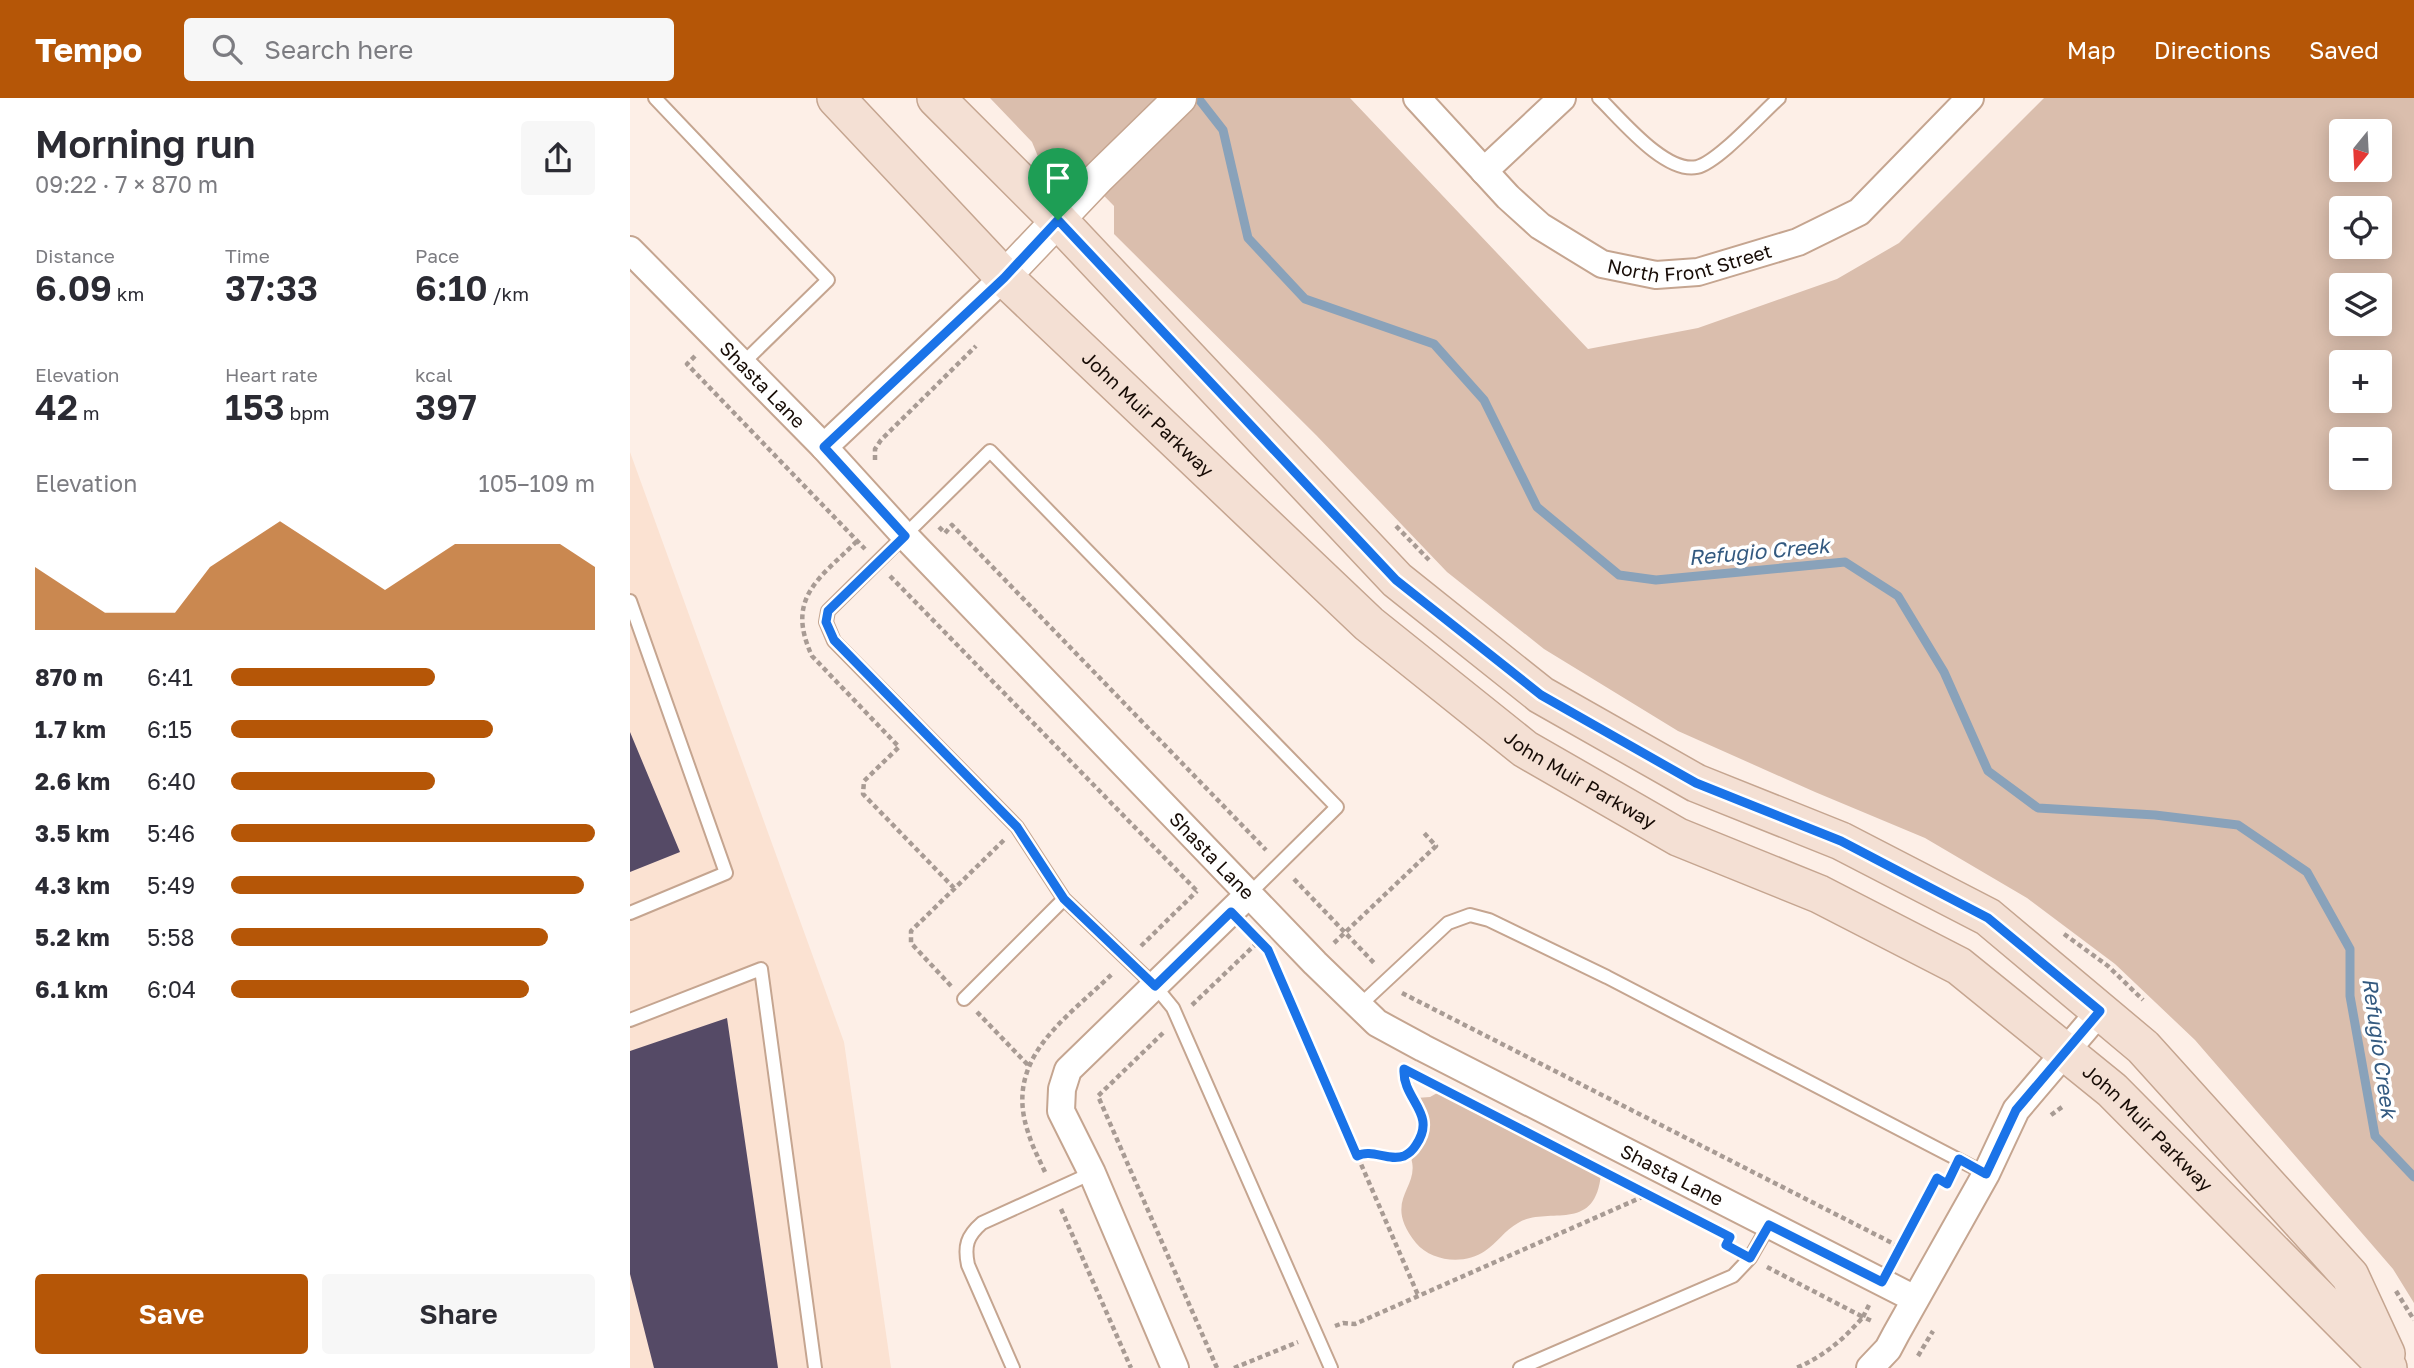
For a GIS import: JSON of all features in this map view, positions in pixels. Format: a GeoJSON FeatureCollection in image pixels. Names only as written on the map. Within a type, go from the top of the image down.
{"type":"FeatureCollection","features":[{"type":"Feature","properties":{"kind":"main road","name":"John Muir Parkway"},"geometry":{"type":"LineString","coordinates":[[836,98],[1004,278],[1369,624],[1525,749],[1678,837],[1819,894],[1959,965],[2112,1090],[2390,1368]]}},
{"type":"Feature","properties":{"kind":"main road","name":"John Muir Parkway"},"geometry":{"type":"LineString","coordinates":[[936,98],[1058,220],[1396,580],[1541,695],[1696,783],[1841,841],[1988,918],[2143,1047],[2350,1276],[2390,1368]]}},
{"type":"Feature","properties":{"kind":"street"},"geometry":{"type":"LineString","coordinates":[[824,447],[1004,278],[1099,177],[1180,98]]}},
{"type":"Feature","properties":{"kind":"street","name":"North Front Street"},"geometry":{"type":"LineString","coordinates":[[1417,98],[1484,171],[1540,226],[1602,264],[1656,275],[1698,272],[1797,242],[1859,212],[1970,98]]}},
{"type":"Feature","properties":{"kind":"street"},"geometry":{"type":"LineString","coordinates":[[1484,171],[1562,98]]}},
{"type":"Feature","properties":{"kind":"street","name":"Shasta Lane"},"geometry":{"type":"LineString","coordinates":[[630,250],[824,447],[1240,903],[1315,963],[1377,1023],[1915,1299]]}},
{"type":"Feature","properties":{"kind":"street"},"geometry":{"type":"LineString","coordinates":[[1175,1368],[1092,1173],[1061,1111],[1062,1089],[1068,1070],[1240,903]]}},
{"type":"Feature","properties":{"kind":"street"},"geometry":{"type":"LineString","coordinates":[[1870,1368],[1888,1349],[1986,1174],[2016,1110],[2100,1011]]}},
{"type":"Feature","properties":{"kind":"lane"},"geometry":{"type":"LineString","coordinates":[[656,98],[828,280],[742,364]]}},
{"type":"Feature","properties":{"kind":"lane"},"geometry":{"type":"LineString","coordinates":[[1599,98],[1659,156],[1676,165],[1696,167],[1714,158],[1779,98]]}},
{"type":"Feature","properties":{"kind":"lane"},"geometry":{"type":"LineString","coordinates":[[1240,903],[1337,807],[989,451],[828,611],[826,622],[834,640],[1017,827],[1064,899],[1155,986],[1173,1008],[1331,1368]]}},
{"type":"Feature","properties":{"kind":"lane"},"geometry":{"type":"LineString","coordinates":[[630,601],[726,873],[630,913]]}},
{"type":"Feature","properties":{"kind":"lane"},"geometry":{"type":"LineString","coordinates":[[964,999],[1064,899]]}},
{"type":"Feature","properties":{"kind":"lane"},"geometry":{"type":"LineString","coordinates":[[1359,1006],[1448,923],[1470,915],[1489,920],[1607,977],[1986,1174]]}},
{"type":"Feature","properties":{"kind":"lane"},"geometry":{"type":"LineString","coordinates":[[630,1020],[761,969],[815,1368]]}},
{"type":"Feature","properties":{"kind":"lane"},"geometry":{"type":"LineString","coordinates":[[1013,1368],[968,1265],[965,1250],[970,1234],[982,1223],[1092,1173]]}},
{"type":"Feature","properties":{"kind":"lane"},"geometry":{"type":"LineString","coordinates":[[1520,1368],[1733,1276],[1750,1258],[1769,1225]]}},
{"type":"Feature","properties":{"kind":"path"},"geometry":{"type":"LineString","coordinates":[[716,338],[705,345],[687,365],[1197,891]]}},
{"type":"Feature","properties":{"kind":"path"},"geometry":{"type":"LineString","coordinates":[[1391,521],[1430,561]]}},
{"type":"Feature","properties":{"kind":"path"},"geometry":{"type":"LineString","coordinates":[[857,541],[816,582],[805,597],[801,627],[804,640],[812,656],[899,747],[864,780],[863,794],[954,888]]}},
{"type":"Feature","properties":{"kind":"path"},"geometry":{"type":"LineString","coordinates":[[1017,827],[911,930],[911,943],[1028,1065]]}},
{"type":"Feature","properties":{"kind":"path"},"geometry":{"type":"LineString","coordinates":[[1275,958],[1297,981],[1436,846],[1424,833]]}},
{"type":"Feature","properties":{"kind":"path"},"geometry":{"type":"LineString","coordinates":[[1131,1368],[1028,1132],[1023,1110],[1024,1081],[1028,1065],[1040,1045],[1197,891],[1205,885],[1240,903]]}},
{"type":"Feature","properties":{"kind":"path"},"geometry":{"type":"LineString","coordinates":[[2054,927],[2108,967],[2147,1003]]}},
{"type":"Feature","properties":{"kind":"path"},"geometry":{"type":"LineString","coordinates":[[1217,1368],[1098,1096],[1258,941],[1268,950],[1418,1296]]}},
{"type":"Feature","properties":{"kind":"path"},"geometry":{"type":"LineString","coordinates":[[1395,1065],[1416,1075]]}},
{"type":"Feature","properties":{"kind":"path"},"geometry":{"type":"LineString","coordinates":[[1357,1156],[1364,1152],[1388,1158],[1403,1156],[1412,1152],[1422,1137],[1424,1124],[1415,1100],[1406,1088],[1404,1069]]}},
{"type":"Feature","properties":{"kind":"path"},"geometry":{"type":"LineString","coordinates":[[1796,1368],[1845,1338],[1863,1317],[1937,1178],[1947,1184],[1959,1159]]}},
{"type":"Feature","properties":{"kind":"path"},"geometry":{"type":"LineString","coordinates":[[1637,1188],[1661,1200]]}},
{"type":"Feature","properties":{"kind":"path"},"geometry":{"type":"LineString","coordinates":[[1234,1368],[1343,1323],[1355,1324],[1649,1194]]}},
{"type":"Feature","properties":{"kind":"path"},"geometry":{"type":"LineString","coordinates":[[1718,1231],[1730,1237],[1726,1245],[1863,1317]]}},
{"type":"Feature","properties":{"kind":"path"},"geometry":{"type":"LineString","coordinates":[[2396,1290],[2414,1321]]}},
{"type":"Feature","properties":{"kind":"shaded area"},"geometry":{"type":"Polygon","coordinates":[[[990,98],[1350,98],[1588,349],[1698,328],[1837,279],[1899,243],[2044,98],[2414,98],[2414,1303],[2393,1269],[2195,1040],[2115,964],[2027,898],[1925,838],[1678,731],[1544,649],[1447,572],[1316,435],[1114,234],[1114,206],[1069,160],[1039,159],[1032,142],[990,98]]]}},
{"type":"Feature","properties":{"kind":"shaded area"},"geometry":{"type":"Polygon","coordinates":[[[630,452],[844,1042],[891,1368],[630,1368],[630,452]]]}},
{"type":"Feature","properties":{"kind":"shaded area"},"geometry":{"type":"Polygon","coordinates":[[[1439,1092],[1601,1174],[1597,1193],[1590,1205],[1580,1212],[1568,1215],[1530,1218],[1518,1223],[1485,1251],[1468,1258],[1440,1258],[1423,1249],[1406,1228],[1402,1205],[1413,1169],[1411,1158],[1425,1142],[1429,1129],[1423,1107],[1416,1098],[1430,1097],[1439,1092]]]}},
{"type":"Feature","properties":{"kind":"building"},"geometry":{"type":"Polygon","coordinates":[[[630,732],[680,852],[630,872],[630,732]]]}},
{"type":"Feature","properties":{"kind":"building"},"geometry":{"type":"Polygon","coordinates":[[[727,1018],[778,1368],[654,1368],[630,1274],[630,1051],[727,1018]]]}},
{"type":"Feature","properties":{"kind":"waterway","name":"Refugio Creek"},"geometry":{"type":"LineString","coordinates":[[1198,98],[1223,130],[1248,238],[1305,299],[1434,344],[1484,400],[1537,507],[1619,575],[1656,580],[1845,562],[1898,596],[1944,672],[1988,771],[2038,808],[2155,815],[2238,825],[2307,872],[2350,949],[2350,996],[2375,1136],[2414,1177]]}},
{"type":"Feature","properties":{"kind":"route"},"geometry":{"type":"LineString","coordinates":[[1058,220],[1396,580],[1541,695],[1696,783],[1841,841],[1988,918],[2100,1011],[2016,1110],[1986,1174],[1959,1159],[1947,1184],[1937,1178],[1882,1282],[1769,1225],[1750,1258],[1726,1245],[1730,1237],[1404,1069],[1406,1088],[1415,1100],[1424,1124],[1422,1137],[1412,1152],[1403,1156],[1388,1158],[1364,1152],[1357,1156],[1268,950],[1231,912],[1155,986],[1064,899],[1017,827],[834,640],[826,622],[828,611],[905,536],[824,447],[1004,278],[1058,220]]}}]}
